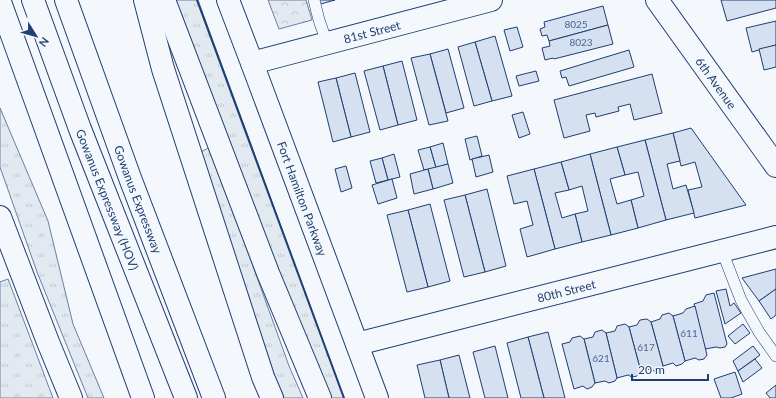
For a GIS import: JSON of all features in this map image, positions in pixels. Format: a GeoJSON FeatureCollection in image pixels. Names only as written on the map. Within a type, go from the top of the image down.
{"type":"FeatureCollection","features":[{"type":"Feature","properties":{"kind":"main road","name":"Gowanus Expressway (HOV)"},"geometry":{"type":"LineString","coordinates":[[33,0],[80,129],[186,398]]}},
{"type":"Feature","properties":{"kind":"main road","name":"Gowanus Expressway"},"geometry":{"type":"LineString","coordinates":[[66,0],[130,178],[214,398]]}},
{"type":"Feature","properties":{"kind":"main road"},"geometry":{"type":"LineString","coordinates":[[144,0],[163,69],[261,369],[272,398]]}},
{"type":"Feature","properties":{"kind":"main road"},"geometry":{"type":"LineString","coordinates":[[164,0],[268,273],[320,398]]}},
{"type":"Feature","properties":{"kind":"main road","name":"Fort Hamilton Parkway"},"geometry":{"type":"LineString","coordinates":[[228,0],[377,398]]}},
{"type":"Feature","properties":{"kind":"main road","name":"81st Street"},"geometry":{"type":"LineString","coordinates":[[252,63],[491,0]]}},
{"type":"Feature","properties":{"kind":"main road","name":"6th Avenue"},"geometry":{"type":"LineString","coordinates":[[657,0],[776,166]]}},
{"type":"Feature","properties":{"kind":"main road"},"geometry":{"type":"LineString","coordinates":[[0,2],[144,398]]}},
{"type":"Feature","properties":{"kind":"main road"},"geometry":{"type":"LineString","coordinates":[[0,217],[71,398]]}},
{"type":"Feature","properties":{"kind":"main road","name":"80th Street"},"geometry":{"type":"LineString","coordinates":[[357,344],[776,237]]}},
{"type":"Feature","properties":{"kind":"lane"},"geometry":{"type":"LineString","coordinates":[[314,0],[327,43]]}},
{"type":"Feature","properties":{"kind":"lane"},"geometry":{"type":"LineString","coordinates":[[722,251],[741,300],[759,332],[776,356]]}},
{"type":"Feature","properties":{"kind":"green space"},"geometry":{"type":"Polygon","coordinates":[[[176,0],[198,0],[344,398],[330,398],[256,213],[176,0]]]}},
{"type":"Feature","properties":{"kind":"green space"},"geometry":{"type":"Polygon","coordinates":[[[268,0],[306,0],[312,20],[279,29],[268,0]]]}},
{"type":"Feature","properties":{"kind":"green space"},"geometry":{"type":"Polygon","coordinates":[[[0,108],[48,221],[73,324],[104,398],[88,398],[37,272],[0,167],[0,108]]]}},
{"type":"Feature","properties":{"kind":"green space"},"geometry":{"type":"Polygon","coordinates":[[[210,147],[289,366],[303,398],[282,398],[201,152],[210,147]]]}},
{"type":"Feature","properties":{"kind":"green space"},"geometry":{"type":"Polygon","coordinates":[[[8,279],[53,398],[0,398],[0,282],[8,279]]]}},
{"type":"Feature","properties":{"kind":"building"},"geometry":{"type":"Polygon","coordinates":[[[316,0],[335,0],[317,5],[316,0]]]}},
{"type":"Feature","properties":{"kind":"building"},"geometry":{"type":"Polygon","coordinates":[[[721,0],[776,0],[776,8],[727,21],[721,0]]]}},
{"type":"Feature","properties":{"kind":"building"},"geometry":{"type":"Polygon","coordinates":[[[603,6],[608,25],[549,41],[547,35],[542,36],[540,29],[545,27],[544,22],[603,6]]]}},
{"type":"Feature","properties":{"kind":"building"},"geometry":{"type":"Polygon","coordinates":[[[776,21],[776,45],[752,52],[746,28],[776,21]]]}},
{"type":"Feature","properties":{"kind":"building"},"geometry":{"type":"Polygon","coordinates":[[[608,25],[613,44],[545,60],[542,48],[550,46],[549,41],[608,25]]]}},
{"type":"Feature","properties":{"kind":"building"},"geometry":{"type":"Polygon","coordinates":[[[517,27],[523,47],[510,51],[504,30],[517,27]]]}},
{"type":"Feature","properties":{"kind":"building"},"geometry":{"type":"Polygon","coordinates":[[[495,36],[512,96],[492,101],[475,42],[495,36]]]}},
{"type":"Feature","properties":{"kind":"building"},"geometry":{"type":"Polygon","coordinates":[[[475,42],[492,101],[474,106],[458,47],[475,42]]]}},
{"type":"Feature","properties":{"kind":"building"},"geometry":{"type":"Polygon","coordinates":[[[776,45],[776,67],[764,70],[759,49],[776,45]]]}},
{"type":"Feature","properties":{"kind":"building"},"geometry":{"type":"Polygon","coordinates":[[[448,49],[464,108],[446,113],[430,54],[448,49]]]}},
{"type":"Feature","properties":{"kind":"building"},"geometry":{"type":"Polygon","coordinates":[[[629,50],[634,67],[569,86],[566,77],[562,78],[560,71],[629,50]]]}},
{"type":"Feature","properties":{"kind":"building"},"geometry":{"type":"Polygon","coordinates":[[[430,54],[448,121],[429,125],[411,58],[430,54]]]}},
{"type":"Feature","properties":{"kind":"building"},"geometry":{"type":"Polygon","coordinates":[[[402,61],[417,120],[398,125],[383,66],[402,61]]]}},
{"type":"Feature","properties":{"kind":"building"},"geometry":{"type":"Polygon","coordinates":[[[383,66],[398,125],[380,130],[364,71],[383,66]]]}},
{"type":"Feature","properties":{"kind":"building"},"geometry":{"type":"Polygon","coordinates":[[[536,71],[539,81],[519,86],[516,76],[536,71]]]}},
{"type":"Feature","properties":{"kind":"building"},"geometry":{"type":"Polygon","coordinates":[[[355,73],[370,132],[351,137],[336,78],[355,73]]]}},
{"type":"Feature","properties":{"kind":"building"},"geometry":{"type":"Polygon","coordinates":[[[652,74],[662,113],[634,120],[630,104],[618,107],[619,111],[596,117],[595,113],[586,115],[590,131],[564,138],[554,100],[652,74]]]}},
{"type":"Feature","properties":{"kind":"building"},"geometry":{"type":"Polygon","coordinates":[[[336,78],[351,137],[333,142],[318,82],[336,78]]]}},
{"type":"Feature","properties":{"kind":"building"},"geometry":{"type":"Polygon","coordinates":[[[523,112],[530,134],[519,138],[512,115],[523,112]]]}},
{"type":"Feature","properties":{"kind":"building"},"geometry":{"type":"Polygon","coordinates":[[[691,128],[746,205],[695,218],[688,190],[702,187],[695,162],[681,166],[673,133],[691,128]]]}},
{"type":"Feature","properties":{"kind":"building"},"geometry":{"type":"Polygon","coordinates":[[[673,133],[680,161],[667,164],[673,189],[686,185],[694,213],[666,220],[645,140],[673,133]]]}},
{"type":"Feature","properties":{"kind":"building"},"geometry":{"type":"Polygon","coordinates":[[[477,136],[482,156],[470,160],[465,139],[477,136]]]}},
{"type":"Feature","properties":{"kind":"building"},"geometry":{"type":"Polygon","coordinates":[[[645,140],[666,220],[638,228],[631,200],[644,196],[638,172],[625,175],[617,147],[645,140]]]}},
{"type":"Feature","properties":{"kind":"building"},"geometry":{"type":"Polygon","coordinates":[[[443,143],[448,164],[436,168],[430,147],[443,143]]]}},
{"type":"Feature","properties":{"kind":"building"},"geometry":{"type":"Polygon","coordinates":[[[430,147],[436,168],[424,170],[418,150],[430,147]]]}},
{"type":"Feature","properties":{"kind":"building"},"geometry":{"type":"Polygon","coordinates":[[[617,147],[625,175],[610,179],[617,204],[631,200],[638,228],[611,235],[590,154],[617,147]]]}},
{"type":"Feature","properties":{"kind":"building"},"geometry":{"type":"Polygon","coordinates":[[[394,154],[400,177],[388,180],[382,158],[394,154]]]}},
{"type":"Feature","properties":{"kind":"building"},"geometry":{"type":"Polygon","coordinates":[[[590,154],[611,235],[582,242],[575,214],[588,211],[582,186],[569,190],[561,162],[590,154]]]}},
{"type":"Feature","properties":{"kind":"building"},"geometry":{"type":"Polygon","coordinates":[[[489,155],[493,172],[476,177],[472,159],[489,155]]]}},
{"type":"Feature","properties":{"kind":"building"},"geometry":{"type":"Polygon","coordinates":[[[382,158],[388,180],[376,183],[370,161],[382,158]]]}},
{"type":"Feature","properties":{"kind":"building"},"geometry":{"type":"Polygon","coordinates":[[[561,162],[569,190],[555,193],[562,218],[575,214],[582,242],[555,249],[534,169],[561,162]]]}},
{"type":"Feature","properties":{"kind":"building"},"geometry":{"type":"Polygon","coordinates":[[[448,164],[453,183],[433,189],[428,169],[448,164]]]}},
{"type":"Feature","properties":{"kind":"building"},"geometry":{"type":"Polygon","coordinates":[[[346,166],[352,188],[341,192],[335,169],[346,166]]]}},
{"type":"Feature","properties":{"kind":"building"},"geometry":{"type":"Polygon","coordinates":[[[428,169],[433,189],[414,194],[410,174],[428,169]]]}},
{"type":"Feature","properties":{"kind":"building"},"geometry":{"type":"Polygon","coordinates":[[[534,169],[555,249],[527,257],[520,229],[533,225],[527,201],[514,204],[507,176],[534,169]]]}},
{"type":"Feature","properties":{"kind":"building"},"geometry":{"type":"Polygon","coordinates":[[[392,179],[397,198],[378,204],[372,185],[392,179]]]}},
{"type":"Feature","properties":{"kind":"building"},"geometry":{"type":"Polygon","coordinates":[[[487,189],[506,266],[485,272],[465,195],[487,189]]]}},
{"type":"Feature","properties":{"kind":"building"},"geometry":{"type":"Polygon","coordinates":[[[465,195],[485,272],[464,277],[444,200],[465,195]]]}},
{"type":"Feature","properties":{"kind":"building"},"geometry":{"type":"Polygon","coordinates":[[[430,204],[450,281],[428,287],[408,210],[430,204]]]}},
{"type":"Feature","properties":{"kind":"building"},"geometry":{"type":"Polygon","coordinates":[[[408,210],[428,287],[407,292],[387,215],[408,210]]]}},
{"type":"Feature","properties":{"kind":"building"},"geometry":{"type":"Polygon","coordinates":[[[776,269],[776,289],[759,301],[742,278],[776,269]]]}},
{"type":"Feature","properties":{"kind":"building"},"geometry":{"type":"Polygon","coordinates":[[[726,289],[730,306],[734,303],[741,313],[725,324],[716,291],[726,289]]]}},
{"type":"Feature","properties":{"kind":"building"},"geometry":{"type":"Polygon","coordinates":[[[776,289],[776,315],[771,319],[759,301],[776,289]]]}},
{"type":"Feature","properties":{"kind":"building"},"geometry":{"type":"Polygon","coordinates":[[[714,293],[727,344],[725,347],[705,349],[694,304],[703,301],[706,295],[714,293]]]}},
{"type":"Feature","properties":{"kind":"building"},"geometry":{"type":"Polygon","coordinates":[[[695,306],[707,355],[704,359],[699,360],[695,358],[685,361],[673,316],[683,313],[686,309],[695,306]]]}},
{"type":"Feature","properties":{"kind":"building"},"geometry":{"type":"Polygon","coordinates":[[[669,313],[673,316],[685,361],[676,366],[673,363],[663,366],[651,322],[660,319],[662,315],[669,313]]]}},
{"type":"Feature","properties":{"kind":"building"},"geometry":{"type":"Polygon","coordinates":[[[647,319],[651,322],[663,366],[660,370],[654,371],[650,369],[641,372],[629,327],[637,325],[640,320],[647,319]]]}},
{"type":"Feature","properties":{"kind":"building"},"geometry":{"type":"Polygon","coordinates":[[[625,324],[629,327],[641,372],[637,376],[632,377],[628,375],[617,378],[606,333],[615,331],[617,326],[625,324]]]}},
{"type":"Feature","properties":{"kind":"building"},"geometry":{"type":"Polygon","coordinates":[[[743,324],[750,333],[735,344],[728,336],[743,324]]]}},
{"type":"Feature","properties":{"kind":"building"},"geometry":{"type":"Polygon","coordinates":[[[602,330],[606,333],[617,378],[615,381],[609,383],[605,381],[595,383],[584,339],[593,337],[595,332],[602,330]]]}},
{"type":"Feature","properties":{"kind":"building"},"geometry":{"type":"Polygon","coordinates":[[[548,332],[565,398],[544,398],[528,337],[548,332]]]}},
{"type":"Feature","properties":{"kind":"building"},"geometry":{"type":"Polygon","coordinates":[[[580,336],[584,339],[595,383],[592,387],[587,389],[583,386],[574,389],[562,344],[570,342],[572,338],[580,336]]]}},
{"type":"Feature","properties":{"kind":"building"},"geometry":{"type":"Polygon","coordinates":[[[528,337],[544,398],[521,398],[507,343],[528,337]]]}},
{"type":"Feature","properties":{"kind":"building"},"geometry":{"type":"Polygon","coordinates":[[[495,346],[508,398],[485,398],[473,352],[495,346]]]}},
{"type":"Feature","properties":{"kind":"building"},"geometry":{"type":"Polygon","coordinates":[[[753,346],[760,355],[738,371],[733,361],[753,346]]]}},
{"type":"Feature","properties":{"kind":"building"},"geometry":{"type":"Polygon","coordinates":[[[459,355],[470,398],[449,398],[440,360],[459,355]]]}},
{"type":"Feature","properties":{"kind":"building"},"geometry":{"type":"Polygon","coordinates":[[[755,359],[762,368],[743,382],[738,371],[755,359]]]}},
{"type":"Feature","properties":{"kind":"building"},"geometry":{"type":"Polygon","coordinates":[[[440,360],[449,398],[425,398],[417,365],[440,360]]]}},
{"type":"Feature","properties":{"kind":"building"},"geometry":{"type":"Polygon","coordinates":[[[735,372],[742,394],[731,398],[721,398],[714,379],[735,372]]]}},
{"type":"Feature","properties":{"kind":"building"},"geometry":{"type":"Polygon","coordinates":[[[776,385],[776,398],[770,398],[766,393],[776,385]]]}},
{"type":"Feature","properties":{"kind":"wall"},"geometry":{"type":"LineString","coordinates":[[197,0],[344,398]]}}]}
